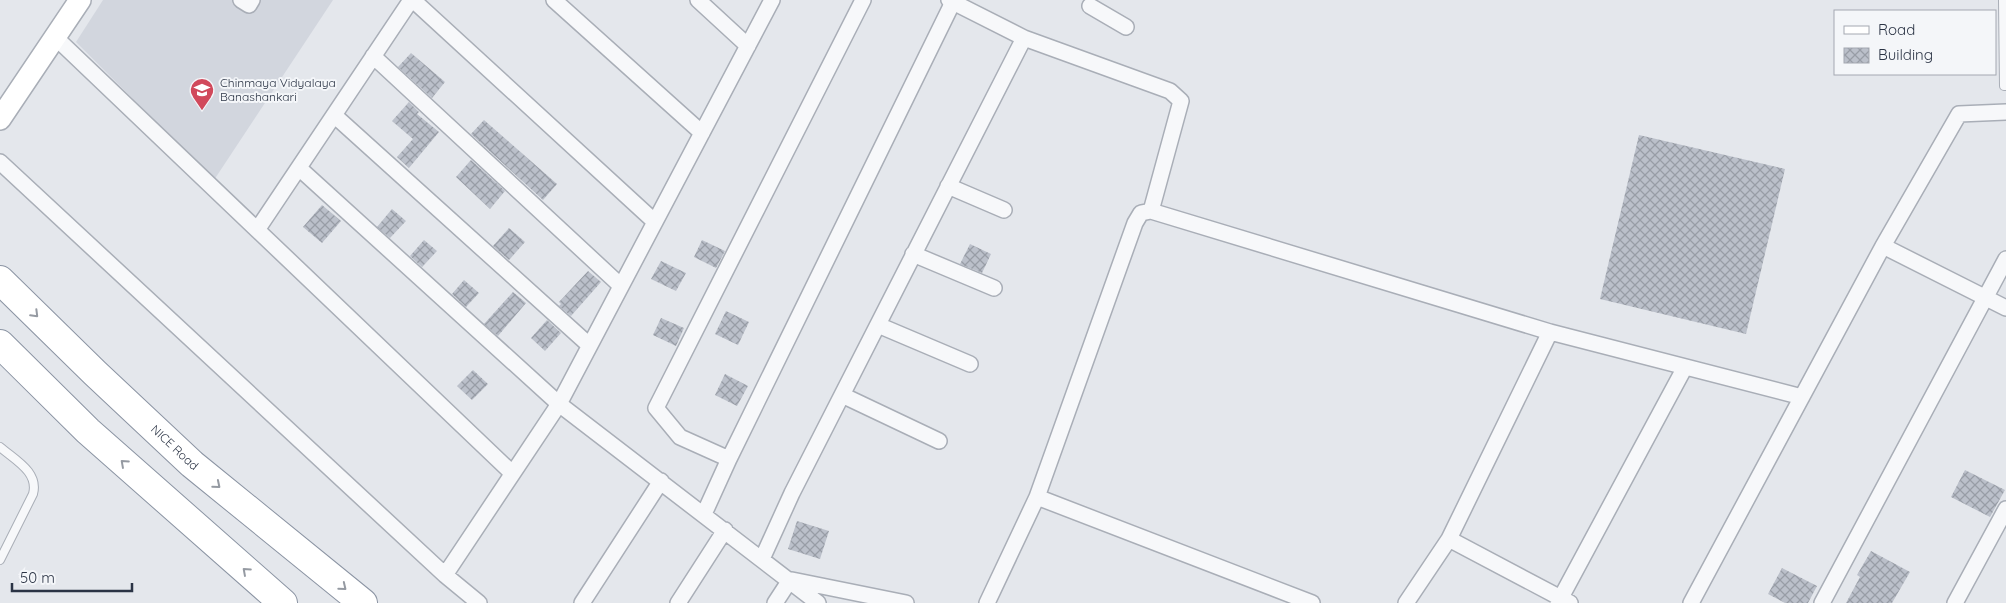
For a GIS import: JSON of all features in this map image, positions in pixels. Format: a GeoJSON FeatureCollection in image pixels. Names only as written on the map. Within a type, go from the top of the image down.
{"type":"FeatureCollection","features":[{"type":"Feature","properties":{"kind":"highway","name":"NICE Road"},"geometry":{"type":"LineString","coordinates":[[0,280],[192,464],[272,531],[363,603]]}},
{"type":"Feature","properties":{"kind":"highway"},"geometry":{"type":"LineString","coordinates":[[0,344],[88,431],[282,603]]}},
{"type":"Feature","properties":{"kind":"street"},"geometry":{"type":"LineString","coordinates":[[0,119],[80,0]]}},
{"type":"Feature","properties":{"kind":"street"},"geometry":{"type":"LineString","coordinates":[[241,0],[249,5],[252,0]]}},
{"type":"Feature","properties":{"kind":"street"},"geometry":{"type":"LineString","coordinates":[[257,230],[412,0],[655,222]]}},
{"type":"Feature","properties":{"kind":"street"},"geometry":{"type":"LineString","coordinates":[[554,0],[702,133]]}},
{"type":"Feature","properties":{"kind":"street"},"geometry":{"type":"LineString","coordinates":[[698,0],[748,46]]}},
{"type":"Feature","properties":{"kind":"street"},"geometry":{"type":"LineString","coordinates":[[445,575],[558,404],[772,0]]}},
{"type":"Feature","properties":{"kind":"street"},"geometry":{"type":"LineString","coordinates":[[729,459],[680,437],[656,408],[863,0]]}},
{"type":"Feature","properties":{"kind":"street"},"geometry":{"type":"LineString","coordinates":[[704,514],[951,1],[1024,38],[1170,91],[1181,101],[1151,211]]}},
{"type":"Feature","properties":{"kind":"street"},"geometry":{"type":"LineString","coordinates":[[1087,2],[1126,27]]}},
{"type":"Feature","properties":{"kind":"street"},"geometry":{"type":"LineString","coordinates":[[55,37],[512,473]]}},
{"type":"Feature","properties":{"kind":"street"},"geometry":{"type":"LineString","coordinates":[[762,559],[792,493],[1024,38]]}},
{"type":"Feature","properties":{"kind":"street"},"geometry":{"type":"LineString","coordinates":[[373,56],[621,286]]}},
{"type":"Feature","properties":{"kind":"street"},"geometry":{"type":"LineString","coordinates":[[1691,603],[1883,246],[1959,114],[2006,112]]}},
{"type":"Feature","properties":{"kind":"street"},"geometry":{"type":"LineString","coordinates":[[334,115],[589,345]]}},
{"type":"Feature","properties":{"kind":"street"},"geometry":{"type":"LineString","coordinates":[[0,162],[445,575],[479,603]]}},
{"type":"Feature","properties":{"kind":"street"},"geometry":{"type":"LineString","coordinates":[[299,168],[558,404],[818,603]]}},
{"type":"Feature","properties":{"kind":"street"},"geometry":{"type":"LineString","coordinates":[[948,186],[1004,210]]}},
{"type":"Feature","properties":{"kind":"street"},"geometry":{"type":"LineString","coordinates":[[987,603],[1037,497],[1135,223],[1142,213],[1151,211],[1550,332],[1802,397]]}},
{"type":"Feature","properties":{"kind":"street"},"geometry":{"type":"LineString","coordinates":[[1883,246],[2006,308]]}},
{"type":"Feature","properties":{"kind":"street"},"geometry":{"type":"LineString","coordinates":[[914,254],[994,288]]}},
{"type":"Feature","properties":{"kind":"street"},"geometry":{"type":"LineString","coordinates":[[1822,603],[2006,259]]}},
{"type":"Feature","properties":{"kind":"street"},"geometry":{"type":"LineString","coordinates":[[878,325],[970,364]]}},
{"type":"Feature","properties":{"kind":"street"},"geometry":{"type":"LineString","coordinates":[[1406,603],[1449,540],[1550,332]]}},
{"type":"Feature","properties":{"kind":"street"},"geometry":{"type":"LineString","coordinates":[[1449,540],[1563,601],[1685,367]]}},
{"type":"Feature","properties":{"kind":"street"},"geometry":{"type":"LineString","coordinates":[[842,395],[939,441]]}},
{"type":"Feature","properties":{"kind":"street"},"geometry":{"type":"LineString","coordinates":[[582,603],[661,481]]}},
{"type":"Feature","properties":{"kind":"street"},"geometry":{"type":"LineString","coordinates":[[1037,497],[1312,603]]}},
{"type":"Feature","properties":{"kind":"street"},"geometry":{"type":"LineString","coordinates":[[1955,603],[2006,509]]}},
{"type":"Feature","properties":{"kind":"street"},"geometry":{"type":"LineString","coordinates":[[678,603],[725,530]]}},
{"type":"Feature","properties":{"kind":"street"},"geometry":{"type":"LineString","coordinates":[[775,603],[790,580]]}},
{"type":"Feature","properties":{"kind":"street"},"geometry":{"type":"LineString","coordinates":[[790,580],[906,603]]}},
{"type":"Feature","properties":{"kind":"lane"},"geometry":{"type":"LineString","coordinates":[[2003,0],[2004,86],[2006,86]]}},
{"type":"Feature","properties":{"kind":"lane"},"geometry":{"type":"LineString","coordinates":[[0,448],[33,476],[35,488],[0,560]]}},
{"type":"Feature","properties":{"kind":"shaded area","name":"Chinmaya Vidyalaya Banashankari"},"geometry":{"type":"Polygon","coordinates":[[[103,0],[333,0],[214,180],[76,42],[103,0]]]}},
{"type":"Feature","properties":{"kind":"building"},"geometry":{"type":"Polygon","coordinates":[[[411,53],[445,82],[432,98],[398,67],[411,53]]]}},
{"type":"Feature","properties":{"kind":"building"},"geometry":{"type":"Polygon","coordinates":[[[409,102],[419,112],[417,114],[439,132],[409,168],[397,157],[413,139],[392,121],[409,102]]]}},
{"type":"Feature","properties":{"kind":"building"},"geometry":{"type":"Polygon","coordinates":[[[484,120],[557,184],[543,200],[471,134],[484,120]]]}},
{"type":"Feature","properties":{"kind":"building"},"geometry":{"type":"Polygon","coordinates":[[[1639,135],[1785,169],[1746,334],[1600,299],[1639,135]]]}},
{"type":"Feature","properties":{"kind":"building"},"geometry":{"type":"Polygon","coordinates":[[[471,160],[505,191],[490,209],[456,177],[471,160]]]}},
{"type":"Feature","properties":{"kind":"building"},"geometry":{"type":"Polygon","coordinates":[[[322,205],[341,221],[322,243],[303,227],[322,205]]]}},
{"type":"Feature","properties":{"kind":"building"},"geometry":{"type":"Polygon","coordinates":[[[392,209],[406,221],[390,238],[377,227],[392,209]]]}},
{"type":"Feature","properties":{"kind":"building"},"geometry":{"type":"Polygon","coordinates":[[[509,228],[525,242],[509,260],[493,246],[509,228]]]}},
{"type":"Feature","properties":{"kind":"building"},"geometry":{"type":"Polygon","coordinates":[[[424,240],[437,251],[422,267],[410,256],[424,240]]]}},
{"type":"Feature","properties":{"kind":"building"},"geometry":{"type":"Polygon","coordinates":[[[702,240],[725,251],[716,268],[694,257],[702,240]]]}},
{"type":"Feature","properties":{"kind":"building"},"geometry":{"type":"Polygon","coordinates":[[[970,244],[991,254],[982,273],[960,264],[970,244]]]}},
{"type":"Feature","properties":{"kind":"building"},"geometry":{"type":"Polygon","coordinates":[[[661,261],[686,273],[676,291],[651,279],[661,261]]]}},
{"type":"Feature","properties":{"kind":"building"},"geometry":{"type":"Polygon","coordinates":[[[588,271],[601,282],[571,316],[559,306],[561,304],[559,302],[588,271]]]}},
{"type":"Feature","properties":{"kind":"building"},"geometry":{"type":"Polygon","coordinates":[[[464,280],[479,293],[466,307],[452,294],[464,280]]]}},
{"type":"Feature","properties":{"kind":"building"},"geometry":{"type":"Polygon","coordinates":[[[513,292],[526,303],[498,336],[484,324],[513,292]]]}},
{"type":"Feature","properties":{"kind":"building"},"geometry":{"type":"Polygon","coordinates":[[[726,311],[749,322],[738,345],[715,334],[726,311]]]}},
{"type":"Feature","properties":{"kind":"building"},"geometry":{"type":"Polygon","coordinates":[[[661,318],[684,328],[676,346],[653,335],[661,318]]]}},
{"type":"Feature","properties":{"kind":"building"},"geometry":{"type":"Polygon","coordinates":[[[547,320],[561,333],[545,351],[531,338],[547,320]]]}},
{"type":"Feature","properties":{"kind":"building"},"geometry":{"type":"Polygon","coordinates":[[[473,370],[488,384],[472,400],[457,386],[473,370]]]}},
{"type":"Feature","properties":{"kind":"building"},"geometry":{"type":"Polygon","coordinates":[[[725,374],[748,386],[737,406],[715,395],[725,374]]]}},
{"type":"Feature","properties":{"kind":"building"},"geometry":{"type":"Polygon","coordinates":[[[1965,470],[2005,490],[1990,517],[1951,497],[1965,470]]]}},
{"type":"Feature","properties":{"kind":"building"},"geometry":{"type":"Polygon","coordinates":[[[797,521],[829,531],[820,559],[788,549],[797,521]]]}},
{"type":"Feature","properties":{"kind":"building"},"geometry":{"type":"Polygon","coordinates":[[[1871,551],[1910,572],[1892,603],[1846,603],[1860,577],[1857,575],[1871,551]]]}},
{"type":"Feature","properties":{"kind":"building"},"geometry":{"type":"Polygon","coordinates":[[[1782,568],[1817,586],[1808,603],[1785,603],[1768,594],[1782,568]]]}},
{"type":"Feature","properties":{"kind":"place","name":"Chinmaya Vidyalaya Banashankari"},"geometry":{"type":"Point","coordinates":[202,111]}}]}
